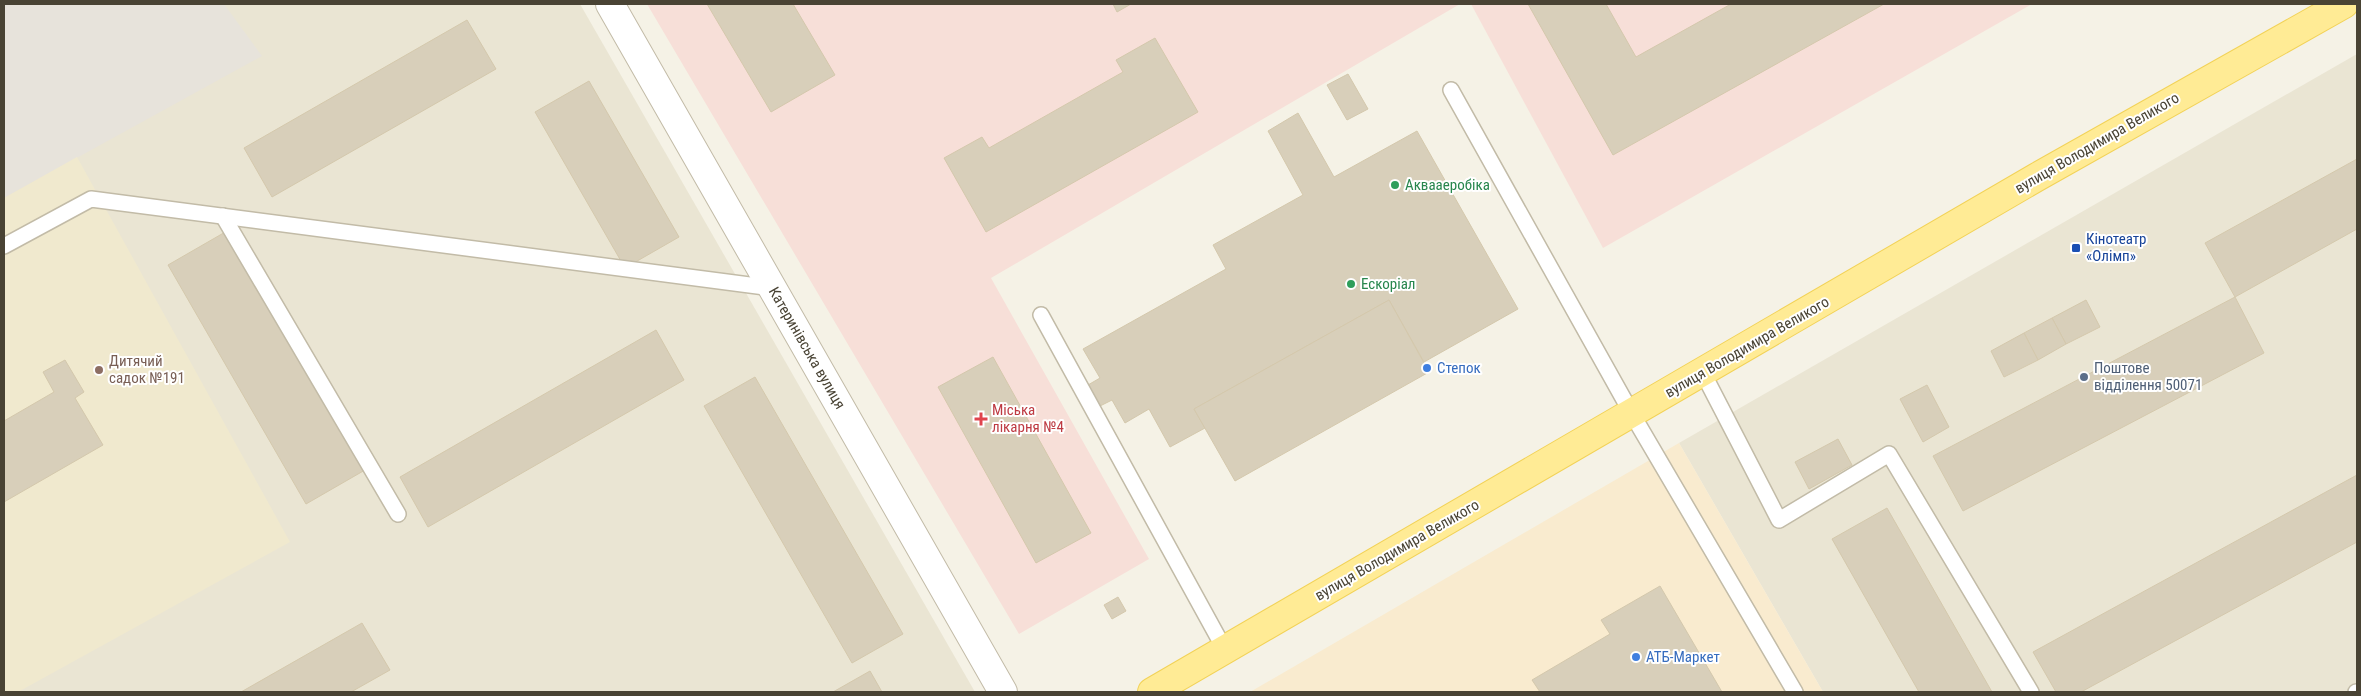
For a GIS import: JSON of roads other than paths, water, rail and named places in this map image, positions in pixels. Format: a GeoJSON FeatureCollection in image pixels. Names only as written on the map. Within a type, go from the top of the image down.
{"type":"FeatureCollection","features":[{"type":"Feature","properties":{"kind":"main road","name":"вулиця Володимира Великого"},"geometry":{"type":"LineString","coordinates":[[1152,692],[2037,177],[2344,4]]}},
{"type":"Feature","properties":{"kind":"street","name":"Катеринівська вулиця"},"geometry":{"type":"LineString","coordinates":[[610,4],[1003,692]]}},
{"type":"Feature","properties":{"kind":"lane"},"geometry":{"type":"LineString","coordinates":[[1451,90],[1632,414],[1795,692]]}},
{"type":"Feature","properties":{"kind":"lane"},"geometry":{"type":"LineString","coordinates":[[4,246],[91,199],[773,288]]}},
{"type":"Feature","properties":{"kind":"lane"},"geometry":{"type":"LineString","coordinates":[[223,216],[398,514]]}},
{"type":"Feature","properties":{"kind":"lane"},"geometry":{"type":"LineString","coordinates":[[1041,315],[1225,650]]}},
{"type":"Feature","properties":{"kind":"lane"},"geometry":{"type":"LineString","coordinates":[[1703,373],[1779,520],[1889,454],[2031,692]]}},
{"type":"Feature","properties":{"kind":"place","name":"Аквааеробіка"},"geometry":{"type":"Point","coordinates":[1395,185]}},
{"type":"Feature","properties":{"kind":"place","name":"Кінотеатр «Олімп»"},"geometry":{"type":"Point","coordinates":[2076,248]}},
{"type":"Feature","properties":{"kind":"place","name":"Ескоріал"},"geometry":{"type":"Point","coordinates":[1351,284]}},
{"type":"Feature","properties":{"kind":"place","name":"Степок"},"geometry":{"type":"Point","coordinates":[1427,368]}},
{"type":"Feature","properties":{"kind":"place","name":"Дитячий садок №191"},"geometry":{"type":"Point","coordinates":[99,370]}},
{"type":"Feature","properties":{"kind":"place","name":"Поштове відділення 50071"},"geometry":{"type":"Point","coordinates":[2084,377]}},
{"type":"Feature","properties":{"kind":"place","name":"Міська лікарня №4"},"geometry":{"type":"Point","coordinates":[981,419]}},
{"type":"Feature","properties":{"kind":"place","name":"АТБ-Маркет"},"geometry":{"type":"Point","coordinates":[1636,657]}}]}
